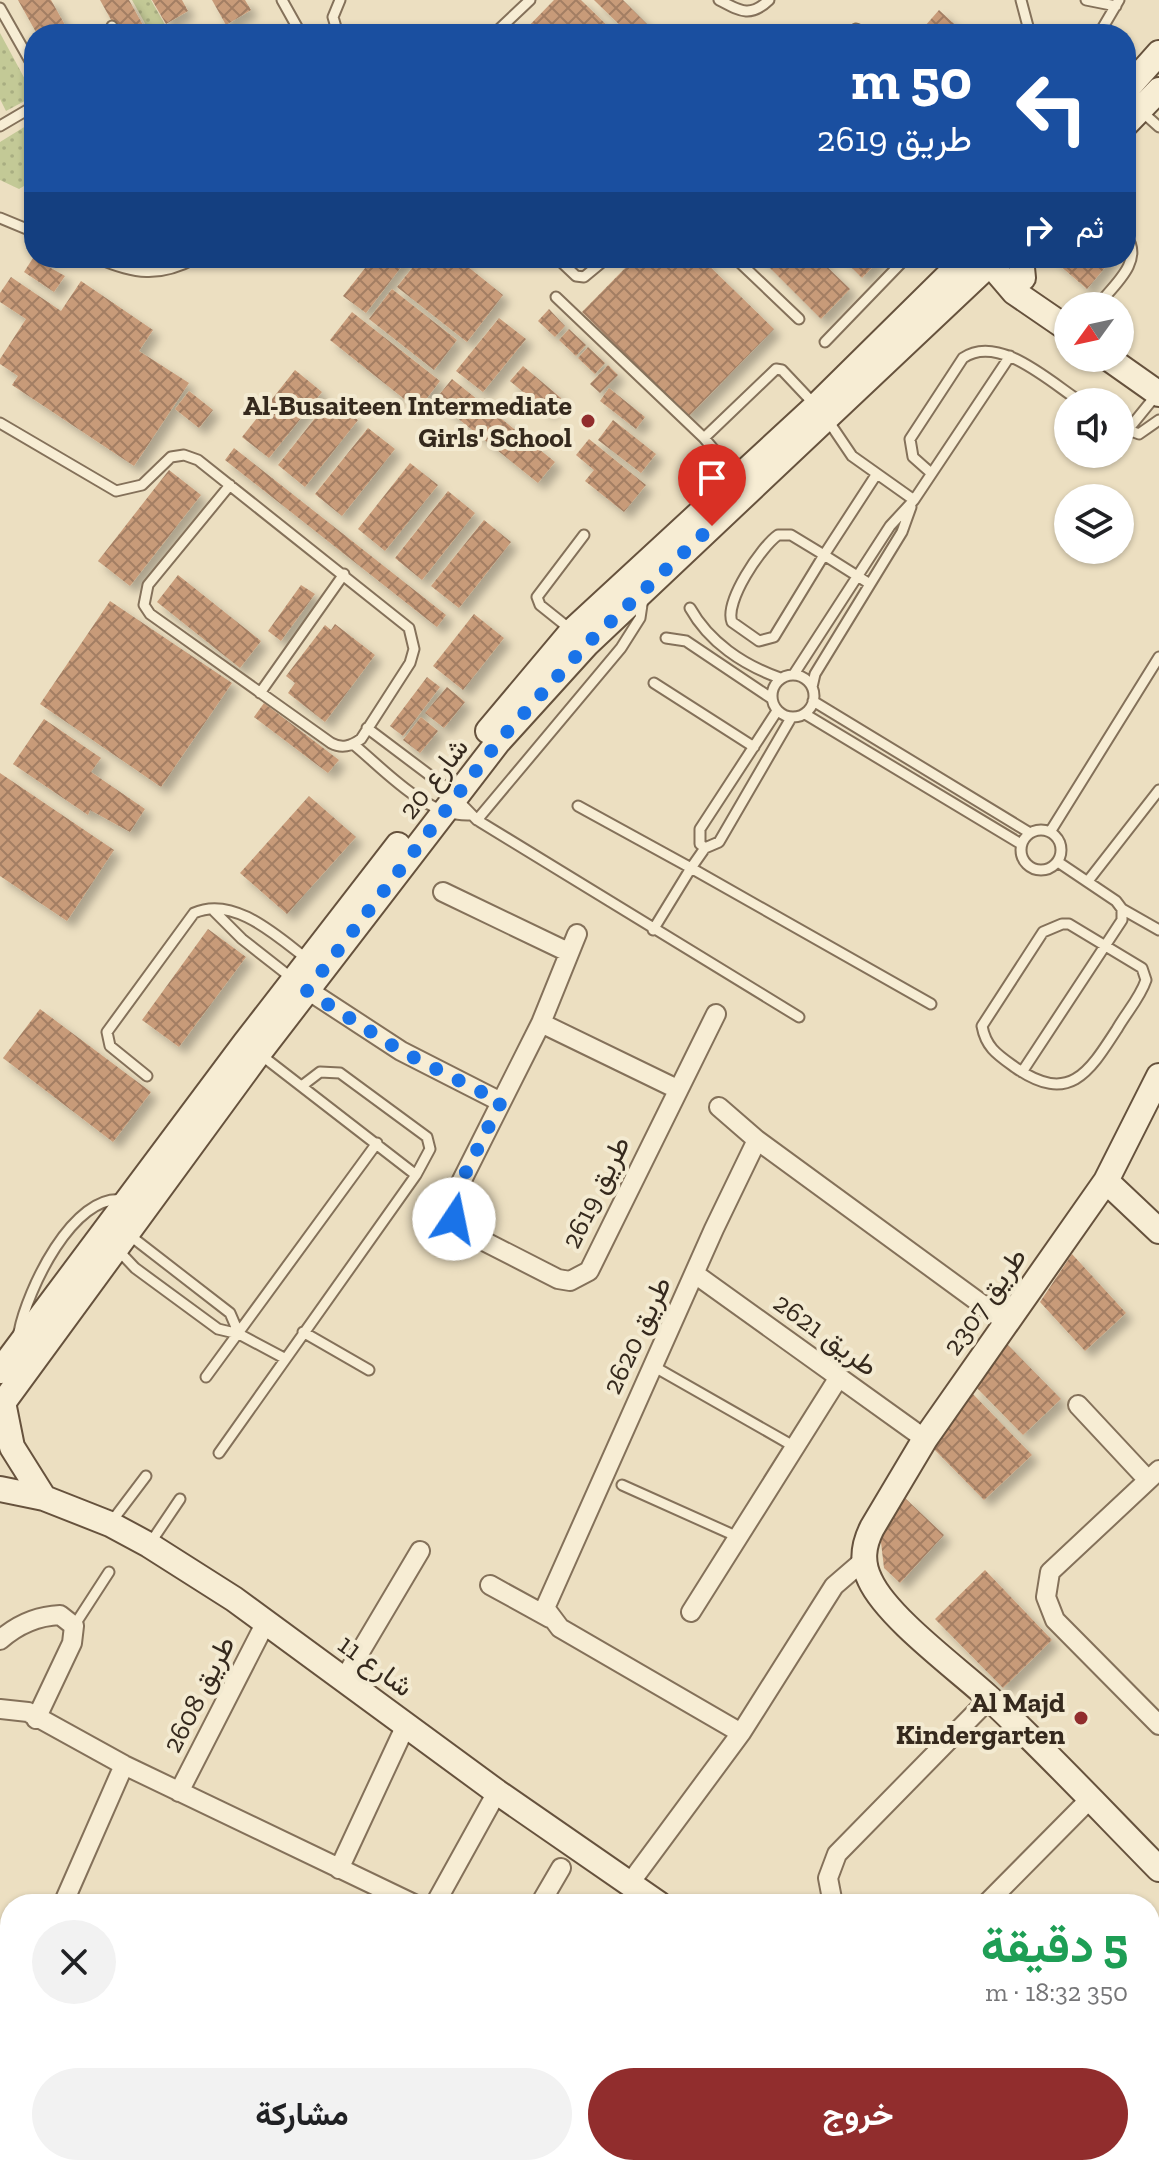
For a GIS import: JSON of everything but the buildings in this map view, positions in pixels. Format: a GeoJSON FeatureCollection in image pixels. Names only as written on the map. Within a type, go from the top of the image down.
{"type":"FeatureCollection","features":[{"type":"Feature","properties":{"kind":"main road"},"geometry":{"type":"LineString","coordinates":[[1136,98],[1159,53]]}},
{"type":"Feature","properties":{"kind":"main road"},"geometry":{"type":"LineString","coordinates":[[1136,105],[1159,90]]}},
{"type":"Feature","properties":{"kind":"main road","name":"شارع 20"},"geometry":{"type":"LineString","coordinates":[[0,1371],[16,1348],[117,1239],[128,1200],[316,965],[453,806],[498,742],[587,644],[821,413],[978,268]]}},
{"type":"Feature","properties":{"kind":"main road","name":"شارع 20"},"geometry":{"type":"LineString","coordinates":[[453,806],[572,631],[738,478],[821,413],[958,292],[980,268]]}},
{"type":"Feature","properties":{"kind":"main road"},"geometry":{"type":"LineString","coordinates":[[958,292],[1020,276],[1054,315]]}},
{"type":"Feature","properties":{"kind":"main road"},"geometry":{"type":"LineString","coordinates":[[1127,372],[1158,394]]}},
{"type":"Feature","properties":{"kind":"main road","name":"شارع 20"},"geometry":{"type":"LineString","coordinates":[[1,1405],[252,1048]]}},
{"type":"Feature","properties":{"kind":"main road","name":"طريق 2307"},"geometry":{"type":"LineString","coordinates":[[863,1561],[865,1542],[872,1528],[925,1439],[1106,1181],[1159,1076]]}},
{"type":"Feature","properties":{"kind":"main road"},"geometry":{"type":"LineString","coordinates":[[1106,1181],[1159,1231]]}},
{"type":"Feature","properties":{"kind":"main road"},"geometry":{"type":"LineString","coordinates":[[0,1501],[44,1498],[12,1447],[1,1405]]}},
{"type":"Feature","properties":{"kind":"main road","name":"شارع 11"},"geometry":{"type":"LineString","coordinates":[[0,1473],[27,1482],[44,1498]]}},
{"type":"Feature","properties":{"kind":"main road","name":"شارع 11"},"geometry":{"type":"LineString","coordinates":[[0,1489],[44,1498],[110,1524],[149,1545],[266,1622],[638,1894]]}},
{"type":"Feature","properties":{"kind":"main road"},"geometry":{"type":"LineString","coordinates":[[863,1561],[871,1583],[901,1618],[989,1699],[1159,1869]]}},
{"type":"Feature","properties":{"kind":"street"},"geometry":{"type":"LineString","coordinates":[[443,892],[568,952]]}},
{"type":"Feature","properties":{"kind":"street","name":"طريق 2619"},"geometry":{"type":"LineString","coordinates":[[577,934],[541,1023],[455,1194],[451,1206],[454,1219],[462,1230],[558,1279],[570,1281],[589,1271],[716,1014]]}},
{"type":"Feature","properties":{"kind":"street"},"geometry":{"type":"LineString","coordinates":[[300,985],[401,1051],[501,1102]]}},
{"type":"Feature","properties":{"kind":"street"},"geometry":{"type":"LineString","coordinates":[[541,1023],[677,1089]]}},
{"type":"Feature","properties":{"kind":"street"},"geometry":{"type":"LineString","coordinates":[[719,1107],[757,1140],[1006,1322]]}},
{"type":"Feature","properties":{"kind":"street","name":"طريق 2620"},"geometry":{"type":"LineString","coordinates":[[550,1618],[546,1602],[567,1553],[757,1140]]}},
{"type":"Feature","properties":{"kind":"street","name":"طريق 2621"},"geometry":{"type":"LineString","coordinates":[[695,1274],[925,1439]]}},
{"type":"Feature","properties":{"kind":"street"},"geometry":{"type":"LineString","coordinates":[[691,1612],[839,1377]]}},
{"type":"Feature","properties":{"kind":"street"},"geometry":{"type":"LineString","coordinates":[[1078,1405],[1153,1475],[1050,1572],[1045,1584],[1046,1597],[1055,1620],[1159,1725]]}},
{"type":"Feature","properties":{"kind":"street"},"geometry":{"type":"LineString","coordinates":[[344,1679],[420,1551]]}},
{"type":"Feature","properties":{"kind":"street"},"geometry":{"type":"LineString","coordinates":[[642,1894],[834,1586],[863,1561]]}},
{"type":"Feature","properties":{"kind":"street"},"geometry":{"type":"LineString","coordinates":[[490,1585],[741,1733]]}},
{"type":"Feature","properties":{"kind":"street"},"geometry":{"type":"LineString","coordinates":[[0,1640],[20,1625],[42,1617],[60,1615],[74,1626],[72,1643],[36,1719]]}},
{"type":"Feature","properties":{"kind":"street","name":"طريق 2608"},"geometry":{"type":"LineString","coordinates":[[179,1792],[266,1622]]}},
{"type":"Feature","properties":{"kind":"street"},"geometry":{"type":"LineString","coordinates":[[1144,1710],[1159,1697]]}},
{"type":"Feature","properties":{"kind":"street"},"geometry":{"type":"LineString","coordinates":[[831,1894],[828,1878],[837,1854],[989,1699]]}},
{"type":"Feature","properties":{"kind":"street","name":"طريق 2608"},"geometry":{"type":"LineString","coordinates":[[0,1709],[28,1712],[124,1765],[393,1894]]}},
{"type":"Feature","properties":{"kind":"street"},"geometry":{"type":"LineString","coordinates":[[339,1869],[406,1725]]}},
{"type":"Feature","properties":{"kind":"street"},"geometry":{"type":"LineString","coordinates":[[73,1894],[124,1765]]}},
{"type":"Feature","properties":{"kind":"street"},"geometry":{"type":"LineString","coordinates":[[441,1894],[497,1792]]}},
{"type":"Feature","properties":{"kind":"street"},"geometry":{"type":"LineString","coordinates":[[996,1894],[1090,1799]]}},
{"type":"Feature","properties":{"kind":"street"},"geometry":{"type":"LineString","coordinates":[[546,1894],[561,1868]]}},
{"type":"Feature","properties":{"kind":"lane"},"geometry":{"type":"LineString","coordinates":[[282,0],[295,24]]}},
{"type":"Feature","properties":{"kind":"lane"},"geometry":{"type":"LineString","coordinates":[[335,24],[333,17],[340,0]]}},
{"type":"Feature","properties":{"kind":"lane"},"geometry":{"type":"LineString","coordinates":[[505,24],[530,0]]}},
{"type":"Feature","properties":{"kind":"lane"},"geometry":{"type":"LineString","coordinates":[[719,0],[746,13],[757,10],[769,0]]}},
{"type":"Feature","properties":{"kind":"lane"},"geometry":{"type":"LineString","coordinates":[[1021,0],[1027,24]]}},
{"type":"Feature","properties":{"kind":"lane"},"geometry":{"type":"LineString","coordinates":[[1086,0],[1117,3],[1105,24]]}},
{"type":"Feature","properties":{"kind":"lane"},"geometry":{"type":"LineString","coordinates":[[0,8],[24,50]]}},
{"type":"Feature","properties":{"kind":"lane"},"geometry":{"type":"LineString","coordinates":[[1136,111],[1159,127]]}},
{"type":"Feature","properties":{"kind":"lane"},"geometry":{"type":"LineString","coordinates":[[0,126],[24,112]]}},
{"type":"Feature","properties":{"kind":"lane"},"geometry":{"type":"LineString","coordinates":[[0,218],[24,228]]}},
{"type":"Feature","properties":{"kind":"lane"},"geometry":{"type":"LineString","coordinates":[[126,268],[143,274],[175,268]]}},
{"type":"Feature","properties":{"kind":"lane"},"geometry":{"type":"LineString","coordinates":[[568,268],[576,276],[584,277],[595,268]]}},
{"type":"Feature","properties":{"kind":"lane"},"geometry":{"type":"LineString","coordinates":[[745,268],[799,319]]}},
{"type":"Feature","properties":{"kind":"lane"},"geometry":{"type":"LineString","coordinates":[[825,342],[896,268]]}},
{"type":"Feature","properties":{"kind":"lane"},"geometry":{"type":"LineString","coordinates":[[1108,292],[1127,268]]}},
{"type":"Feature","properties":{"kind":"lane"},"geometry":{"type":"LineString","coordinates":[[556,297],[704,438],[738,478]]}},
{"type":"Feature","properties":{"kind":"lane"},"geometry":{"type":"LineString","coordinates":[[931,473],[913,457],[910,439],[963,358],[988,349],[1010,356],[1059,388]]}},
{"type":"Feature","properties":{"kind":"lane"},"geometry":{"type":"LineString","coordinates":[[690,608],[700,627],[725,649],[780,678],[794,674],[890,526],[914,500],[1010,356]]}},
{"type":"Feature","properties":{"kind":"lane"},"geometry":{"type":"LineString","coordinates":[[704,438],[776,369],[782,370],[821,413],[852,456],[914,500]]}},
{"type":"Feature","properties":{"kind":"lane"},"geometry":{"type":"LineString","coordinates":[[1134,418],[1158,394]]}},
{"type":"Feature","properties":{"kind":"lane"},"geometry":{"type":"LineString","coordinates":[[1134,431],[1146,433],[1159,420]]}},
{"type":"Feature","properties":{"kind":"lane"},"geometry":{"type":"LineString","coordinates":[[0,423],[116,491],[142,485],[165,460],[177,455],[198,460],[404,623],[414,642],[410,663],[353,744]]}},
{"type":"Feature","properties":{"kind":"lane"},"geometry":{"type":"LineString","coordinates":[[870,584],[857,575],[824,555],[791,535],[778,535],[770,541],[729,606],[732,622],[759,641],[774,637],[824,555],[876,475]]}},
{"type":"Feature","properties":{"kind":"lane"},"geometry":{"type":"LineString","coordinates":[[230,485],[145,590],[144,605],[150,614],[335,745],[353,744],[799,1017]]}},
{"type":"Feature","properties":{"kind":"lane"},"geometry":{"type":"LineString","coordinates":[[666,638],[686,641],[771,698],[777,711],[791,718],[805,714],[813,701],[815,674],[902,532],[914,500]]}},
{"type":"Feature","properties":{"kind":"lane"},"geometry":{"type":"LineString","coordinates":[[572,631],[540,605],[537,597],[584,535]]}},
{"type":"Feature","properties":{"kind":"lane"},"geometry":{"type":"LineString","coordinates":[[260,693],[344,574]]}},
{"type":"Feature","properties":{"kind":"lane"},"geometry":{"type":"LineString","coordinates":[[453,806],[621,648],[640,618],[644,591]]}},
{"type":"Feature","properties":{"kind":"lane"},"geometry":{"type":"LineString","coordinates":[[1050,832],[1159,657]]}},
{"type":"Feature","properties":{"kind":"lane"},"geometry":{"type":"LineString","coordinates":[[794,674],[812,687]]}},
{"type":"Feature","properties":{"kind":"lane"},"geometry":{"type":"LineString","coordinates":[[771,698],[780,678]]}},
{"type":"Feature","properties":{"kind":"lane"},"geometry":{"type":"LineString","coordinates":[[654,683],[754,747]]}},
{"type":"Feature","properties":{"kind":"lane"},"geometry":{"type":"LineString","coordinates":[[813,701],[1030,833],[1050,832],[1060,842],[1058,862]]}},
{"type":"Feature","properties":{"kind":"lane"},"geometry":{"type":"LineString","coordinates":[[705,848],[700,844],[700,829],[777,711]]}},
{"type":"Feature","properties":{"kind":"lane"},"geometry":{"type":"LineString","coordinates":[[805,714],[1021,844]]}},
{"type":"Feature","properties":{"kind":"lane"},"geometry":{"type":"LineString","coordinates":[[653,930],[705,848],[719,842],[791,718]]}},
{"type":"Feature","properties":{"kind":"lane"},"geometry":{"type":"LineString","coordinates":[[367,728],[453,806]]}},
{"type":"Feature","properties":{"kind":"lane"},"geometry":{"type":"LineString","coordinates":[[1088,881],[1159,790]]}},
{"type":"Feature","properties":{"kind":"lane"},"geometry":{"type":"LineString","coordinates":[[578,806],[931,1004]]}},
{"type":"Feature","properties":{"kind":"lane"},"geometry":{"type":"LineString","coordinates":[[1030,833],[1021,844],[1022,858],[1032,869],[1046,870],[1058,862]]}},
{"type":"Feature","properties":{"kind":"lane"},"geometry":{"type":"LineString","coordinates":[[1058,862],[1116,901],[1122,909],[1159,930]]}},
{"type":"Feature","properties":{"kind":"lane"},"geometry":{"type":"LineString","coordinates":[[1022,1072],[1107,946],[1122,920],[1122,909]]}},
{"type":"Feature","properties":{"kind":"lane"},"geometry":{"type":"LineString","coordinates":[[147,1076],[110,1046],[107,1038],[109,1027],[190,917],[200,911],[214,911],[251,918],[316,965]]}},
{"type":"Feature","properties":{"kind":"lane"},"geometry":{"type":"LineString","coordinates":[[214,911],[242,939],[300,985]]}},
{"type":"Feature","properties":{"kind":"lane"},"geometry":{"type":"LineString","coordinates":[[1069,924],[1107,946],[1142,968],[1146,980],[1092,1067],[1067,1083],[1053,1086],[1040,1083],[992,1051],[984,1040],[982,1026],[1043,932],[1051,926],[1069,924]]}},
{"type":"Feature","properties":{"kind":"lane"},"geometry":{"type":"LineString","coordinates":[[252,1048],[416,1175]]}},
{"type":"Feature","properties":{"kind":"lane"},"geometry":{"type":"LineString","coordinates":[[219,1453],[416,1175],[430,1149],[427,1137],[340,1073],[320,1072],[303,1085]]}},
{"type":"Feature","properties":{"kind":"lane"},"geometry":{"type":"LineString","coordinates":[[206,1377],[377,1143]]}},
{"type":"Feature","properties":{"kind":"lane"},"geometry":{"type":"LineString","coordinates":[[16,1348],[29,1295],[57,1247],[87,1210],[106,1200],[128,1200]]}},
{"type":"Feature","properties":{"kind":"lane"},"geometry":{"type":"LineString","coordinates":[[117,1239],[135,1268],[218,1329],[239,1334],[284,1358]]}},
{"type":"Feature","properties":{"kind":"lane"},"geometry":{"type":"LineString","coordinates":[[117,1239],[230,1313],[239,1334]]}},
{"type":"Feature","properties":{"kind":"lane"},"geometry":{"type":"LineString","coordinates":[[303,1332],[369,1370]]}},
{"type":"Feature","properties":{"kind":"lane"},"geometry":{"type":"LineString","coordinates":[[653,1366],[795,1447]]}},
{"type":"Feature","properties":{"kind":"lane"},"geometry":{"type":"LineString","coordinates":[[110,1524],[146,1476]]}},
{"type":"Feature","properties":{"kind":"lane"},"geometry":{"type":"LineString","coordinates":[[622,1485],[738,1537]]}},
{"type":"Feature","properties":{"kind":"lane"},"geometry":{"type":"LineString","coordinates":[[149,1545],[180,1499]]}},
{"type":"Feature","properties":{"kind":"lane"},"geometry":{"type":"LineString","coordinates":[[74,1626],[109,1572]]}},
{"type":"Feature","properties":{"kind":"green space"},"geometry":{"type":"Polygon","coordinates":[[[132,0],[151,0],[164,24],[145,24],[132,0]]]}},
{"type":"Feature","properties":{"kind":"green space"},"geometry":{"type":"Polygon","coordinates":[[[0,33],[24,77],[24,101],[6,111],[0,99],[0,33]]]}},
{"type":"Feature","properties":{"kind":"green space"},"geometry":{"type":"Polygon","coordinates":[[[24,127],[24,186],[19,189],[0,180],[0,142],[24,127]]]}},
{"type":"Feature","properties":{"kind":"place","name":"Al-Busaiteen Intermediate Girls' School"},"geometry":{"type":"Point","coordinates":[588,421]}},
{"type":"Feature","properties":{"kind":"place","name":"Al Majd Kindergarten"},"geometry":{"type":"Point","coordinates":[1081,1718]}},
{"type":"Feature","properties":{"kind":"route"},"geometry":{"type":"LineString","coordinates":[[454,1219],[451,1206],[455,1194],[501,1102],[401,1051],[307,991],[498,742],[587,644],[712,526]]}}]}
